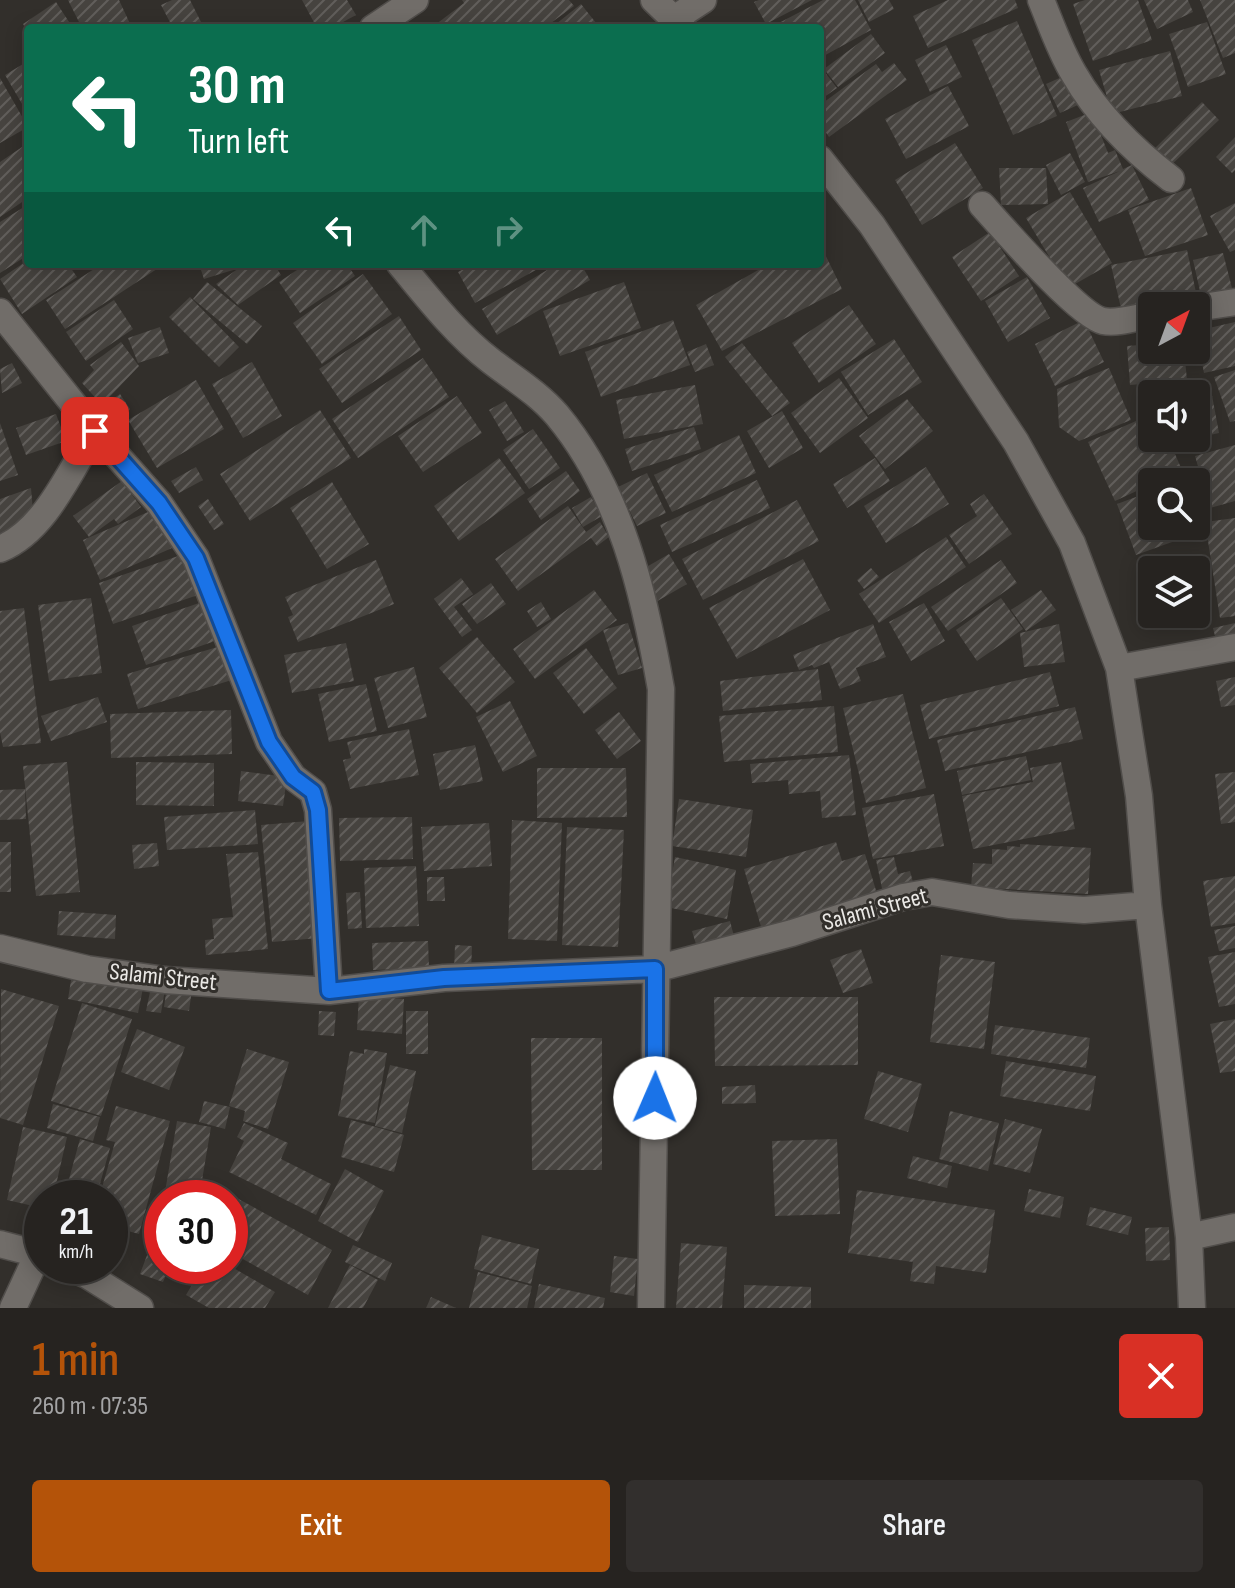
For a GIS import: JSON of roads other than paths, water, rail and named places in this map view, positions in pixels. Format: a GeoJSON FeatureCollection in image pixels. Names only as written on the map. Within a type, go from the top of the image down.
{"type":"FeatureCollection","features":[{"type":"Feature","properties":{"kind":"street"},"geometry":{"type":"LineString","coordinates":[[379,24],[415,0]]}},
{"type":"Feature","properties":{"kind":"street"},"geometry":{"type":"LineString","coordinates":[[654,0],[678,23],[703,0]]}},
{"type":"Feature","properties":{"kind":"street"},"geometry":{"type":"LineString","coordinates":[[1041,0],[1074,75],[1138,154],[1171,179]]}},
{"type":"Feature","properties":{"kind":"street"},"geometry":{"type":"LineString","coordinates":[[824,164],[872,225],[1016,442],[1072,543],[1119,668],[1139,796],[1148,905],[1189,1237],[1192,1308]]}},
{"type":"Feature","properties":{"kind":"street"},"geometry":{"type":"LineString","coordinates":[[982,205],[1070,297],[1097,319],[1113,321],[1138,317]]}},
{"type":"Feature","properties":{"kind":"street"},"geometry":{"type":"LineString","coordinates":[[404,268],[464,337],[555,413],[575,440],[609,498],[648,614],[661,689],[651,1308]]}},
{"type":"Feature","properties":{"kind":"street"},"geometry":{"type":"LineString","coordinates":[[1210,306],[1235,302]]}},
{"type":"Feature","properties":{"kind":"street"},"geometry":{"type":"LineString","coordinates":[[0,312],[95,431],[159,503],[196,558],[269,742],[293,777],[313,792],[318,810],[329,991]]}},
{"type":"Feature","properties":{"kind":"street"},"geometry":{"type":"LineString","coordinates":[[0,549],[15,543],[36,525],[95,431]]}},
{"type":"Feature","properties":{"kind":"street"},"geometry":{"type":"LineString","coordinates":[[1119,668],[1235,647]]}},
{"type":"Feature","properties":{"kind":"street","name":"Salami Street"},"geometry":{"type":"LineString","coordinates":[[0,948],[87,969],[165,980],[329,991],[444,978],[655,969],[792,933],[903,897],[932,892],[1009,905],[1084,910],[1148,905]]}},
{"type":"Feature","properties":{"kind":"street"},"geometry":{"type":"LineString","coordinates":[[1189,1237],[1235,1227]]}},
{"type":"Feature","properties":{"kind":"street"},"geometry":{"type":"LineString","coordinates":[[0,1244],[24,1250]]}},
{"type":"Feature","properties":{"kind":"street"},"geometry":{"type":"LineString","coordinates":[[13,1308],[25,1284]]}},
{"type":"Feature","properties":{"kind":"street"},"geometry":{"type":"LineString","coordinates":[[101,1284],[140,1308]]}}]}
